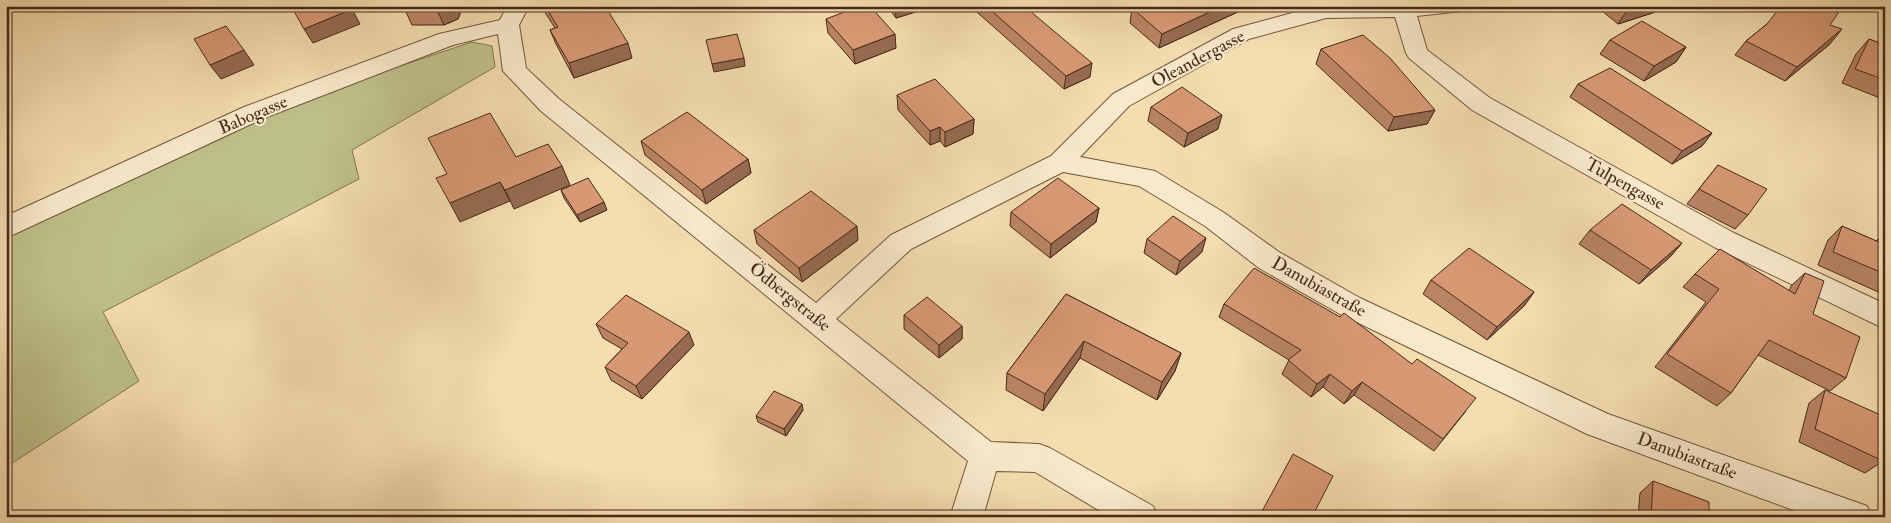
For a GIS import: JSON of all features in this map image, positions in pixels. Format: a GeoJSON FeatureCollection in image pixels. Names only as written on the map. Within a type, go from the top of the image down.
{"type":"FeatureCollection","features":[{"type":"Feature","properties":{"kind":"street","name":"Oleandergasse"},"geometry":{"type":"LineString","coordinates":[[1060,162],[1121,100],[1241,34],[1326,11],[1404,10],[1454,6]]}},
{"type":"Feature","properties":{"kind":"street","name":"Tulpengasse"},"geometry":{"type":"LineString","coordinates":[[1404,10],[1417,53],[1481,104],[1724,240],[1885,317]]}},
{"type":"Feature","properties":{"kind":"street","name":"Babogasse"},"geometry":{"type":"LineString","coordinates":[[6,228],[252,113],[513,16]]}},
{"type":"Feature","properties":{"kind":"street","name":"Ödbergstraße"},"geometry":{"type":"LineString","coordinates":[[513,16],[516,71],[550,104],[985,456]]}},
{"type":"Feature","properties":{"kind":"street"},"geometry":{"type":"LineString","coordinates":[[818,319],[901,242],[1060,162]]}},
{"type":"Feature","properties":{"kind":"street","name":"Danubiastraße"},"geometry":{"type":"LineString","coordinates":[[1060,162],[1146,178],[1214,219],[1269,260],[1359,311],[1598,424],[1855,517]]}},
{"type":"Feature","properties":{"kind":"street"},"geometry":{"type":"LineString","coordinates":[[966,517],[985,456],[1039,458],[1141,517]]}},
{"type":"Feature","properties":{"kind":"green space"},"geometry":{"type":"Polygon","coordinates":[[[472,42],[492,46],[495,67],[352,150],[359,179],[103,312],[139,381],[6,467],[6,238],[270,113],[472,42]]]}},
{"type":"Feature","properties":{"kind":"building"},"geometry":{"type":"Polygon","coordinates":[[[291,6],[350,6],[352,9],[304,29],[291,6]]]}},
{"type":"Feature","properties":{"kind":"building"},"geometry":{"type":"Polygon","coordinates":[[[407,6],[447,6],[437,10],[405,10],[407,6]]]}},
{"type":"Feature","properties":{"kind":"building"},"geometry":{"type":"Polygon","coordinates":[[[545,6],[605,6],[628,43],[569,63],[550,30],[558,27],[545,6]]]}},
{"type":"Feature","properties":{"kind":"building"},"geometry":{"type":"Polygon","coordinates":[[[860,6],[870,6],[895,34],[853,50],[826,19],[860,6]]]}},
{"type":"Feature","properties":{"kind":"building"},"geometry":{"type":"Polygon","coordinates":[[[986,6],[1024,6],[1092,63],[1066,76],[986,6]]]}},
{"type":"Feature","properties":{"kind":"building"},"geometry":{"type":"Polygon","coordinates":[[[1137,6],[1223,6],[1162,34],[1132,8],[1137,6]]]}},
{"type":"Feature","properties":{"kind":"building"},"geometry":{"type":"Polygon","coordinates":[[[1624,6],[1637,6],[1628,9],[1624,6]]]}},
{"type":"Feature","properties":{"kind":"building"},"geometry":{"type":"Polygon","coordinates":[[[1781,6],[1843,6],[1830,25],[1842,29],[1797,67],[1746,41],[1767,24],[1781,6]]]}},
{"type":"Feature","properties":{"kind":"building"},"geometry":{"type":"Polygon","coordinates":[[[1642,21],[1686,47],[1654,66],[1610,40],[1642,21]]]}},
{"type":"Feature","properties":{"kind":"building"},"geometry":{"type":"Polygon","coordinates":[[[226,26],[244,50],[210,65],[194,39],[226,26]]]}},
{"type":"Feature","properties":{"kind":"building"},"geometry":{"type":"Polygon","coordinates":[[[737,34],[744,58],[712,64],[706,40],[737,34]]]}},
{"type":"Feature","properties":{"kind":"building"},"geometry":{"type":"Polygon","coordinates":[[[1363,35],[1390,58],[1435,110],[1394,117],[1321,49],[1363,35]]]}},
{"type":"Feature","properties":{"kind":"building"},"geometry":{"type":"Polygon","coordinates":[[[1869,39],[1885,45],[1885,80],[1855,69],[1869,39]]]}},
{"type":"Feature","properties":{"kind":"building"},"geometry":{"type":"Polygon","coordinates":[[[1610,68],[1712,133],[1682,151],[1578,84],[1610,68]]]}},
{"type":"Feature","properties":{"kind":"building"},"geometry":{"type":"Polygon","coordinates":[[[935,79],[974,119],[945,132],[940,127],[930,131],[897,95],[935,79]]]}},
{"type":"Feature","properties":{"kind":"building"},"geometry":{"type":"Polygon","coordinates":[[[1182,87],[1222,115],[1188,133],[1151,107],[1182,87]]]}},
{"type":"Feature","properties":{"kind":"building"},"geometry":{"type":"Polygon","coordinates":[[[687,112],[748,159],[702,190],[641,141],[687,112]]]}},
{"type":"Feature","properties":{"kind":"building"},"geometry":{"type":"Polygon","coordinates":[[[490,113],[516,157],[548,144],[562,166],[505,190],[500,182],[450,203],[436,178],[447,174],[428,138],[490,113]]]}},
{"type":"Feature","properties":{"kind":"building"},"geometry":{"type":"Polygon","coordinates":[[[1718,165],[1767,189],[1748,215],[1699,189],[1718,165]]]}},
{"type":"Feature","properties":{"kind":"building"},"geometry":{"type":"Polygon","coordinates":[[[588,178],[604,202],[577,215],[561,190],[588,178]]]}},
{"type":"Feature","properties":{"kind":"building"},"geometry":{"type":"Polygon","coordinates":[[[1058,178],[1099,208],[1051,244],[1011,212],[1058,178]]]}},
{"type":"Feature","properties":{"kind":"building"},"geometry":{"type":"Polygon","coordinates":[[[811,191],[857,226],[799,268],[754,230],[811,191]]]}},
{"type":"Feature","properties":{"kind":"building"},"geometry":{"type":"Polygon","coordinates":[[[1622,204],[1682,243],[1651,270],[1590,230],[1622,204]]]}},
{"type":"Feature","properties":{"kind":"building"},"geometry":{"type":"Polygon","coordinates":[[[1173,216],[1206,238],[1180,261],[1147,239],[1173,216]]]}},
{"type":"Feature","properties":{"kind":"building"},"geometry":{"type":"Polygon","coordinates":[[[1842,226],[1881,243],[1885,234],[1885,274],[1833,252],[1842,226]]]}},
{"type":"Feature","properties":{"kind":"building"},"geometry":{"type":"Polygon","coordinates":[[[1469,248],[1534,292],[1497,327],[1431,280],[1469,248]]]}},
{"type":"Feature","properties":{"kind":"building"},"geometry":{"type":"Polygon","coordinates":[[[1720,249],[1795,294],[1805,273],[1824,281],[1813,314],[1860,337],[1846,378],[1769,340],[1731,393],[1667,354],[1719,289],[1695,274],[1720,249]]]}},
{"type":"Feature","properties":{"kind":"building"},"geometry":{"type":"Polygon","coordinates":[[[1254,268],[1340,317],[1344,313],[1412,364],[1417,359],[1476,398],[1443,439],[1362,382],[1352,391],[1330,374],[1317,384],[1288,360],[1301,350],[1224,304],[1254,268]]]}},
{"type":"Feature","properties":{"kind":"building"},"geometry":{"type":"Polygon","coordinates":[[[1066,294],[1181,353],[1162,382],[1084,341],[1045,394],[1007,373],[1066,294]]]}},
{"type":"Feature","properties":{"kind":"building"},"geometry":{"type":"Polygon","coordinates":[[[626,295],[689,332],[636,386],[605,367],[628,343],[596,324],[626,295]]]}},
{"type":"Feature","properties":{"kind":"building"},"geometry":{"type":"Polygon","coordinates":[[[927,297],[962,326],[939,345],[904,315],[927,297]]]}},
{"type":"Feature","properties":{"kind":"building"},"geometry":{"type":"Polygon","coordinates":[[[1825,390],[1885,417],[1885,453],[1883,461],[1815,429],[1825,390]]]}},
{"type":"Feature","properties":{"kind":"building"},"geometry":{"type":"Polygon","coordinates":[[[774,391],[802,404],[784,429],[756,416],[774,391]]]}},
{"type":"Feature","properties":{"kind":"building"},"geometry":{"type":"Polygon","coordinates":[[[1293,454],[1333,476],[1312,517],[1259,517],[1293,454]]]}},
{"type":"Feature","properties":{"kind":"building"},"geometry":{"type":"Polygon","coordinates":[[[1653,481],[1709,502],[1709,517],[1651,517],[1653,481]]]}},
{"type":"Feature","properties":{"kind":"building"},"geometry":{"type":"Polygon","coordinates":[[[652,511],[659,517],[647,517],[652,511]]]}}]}
